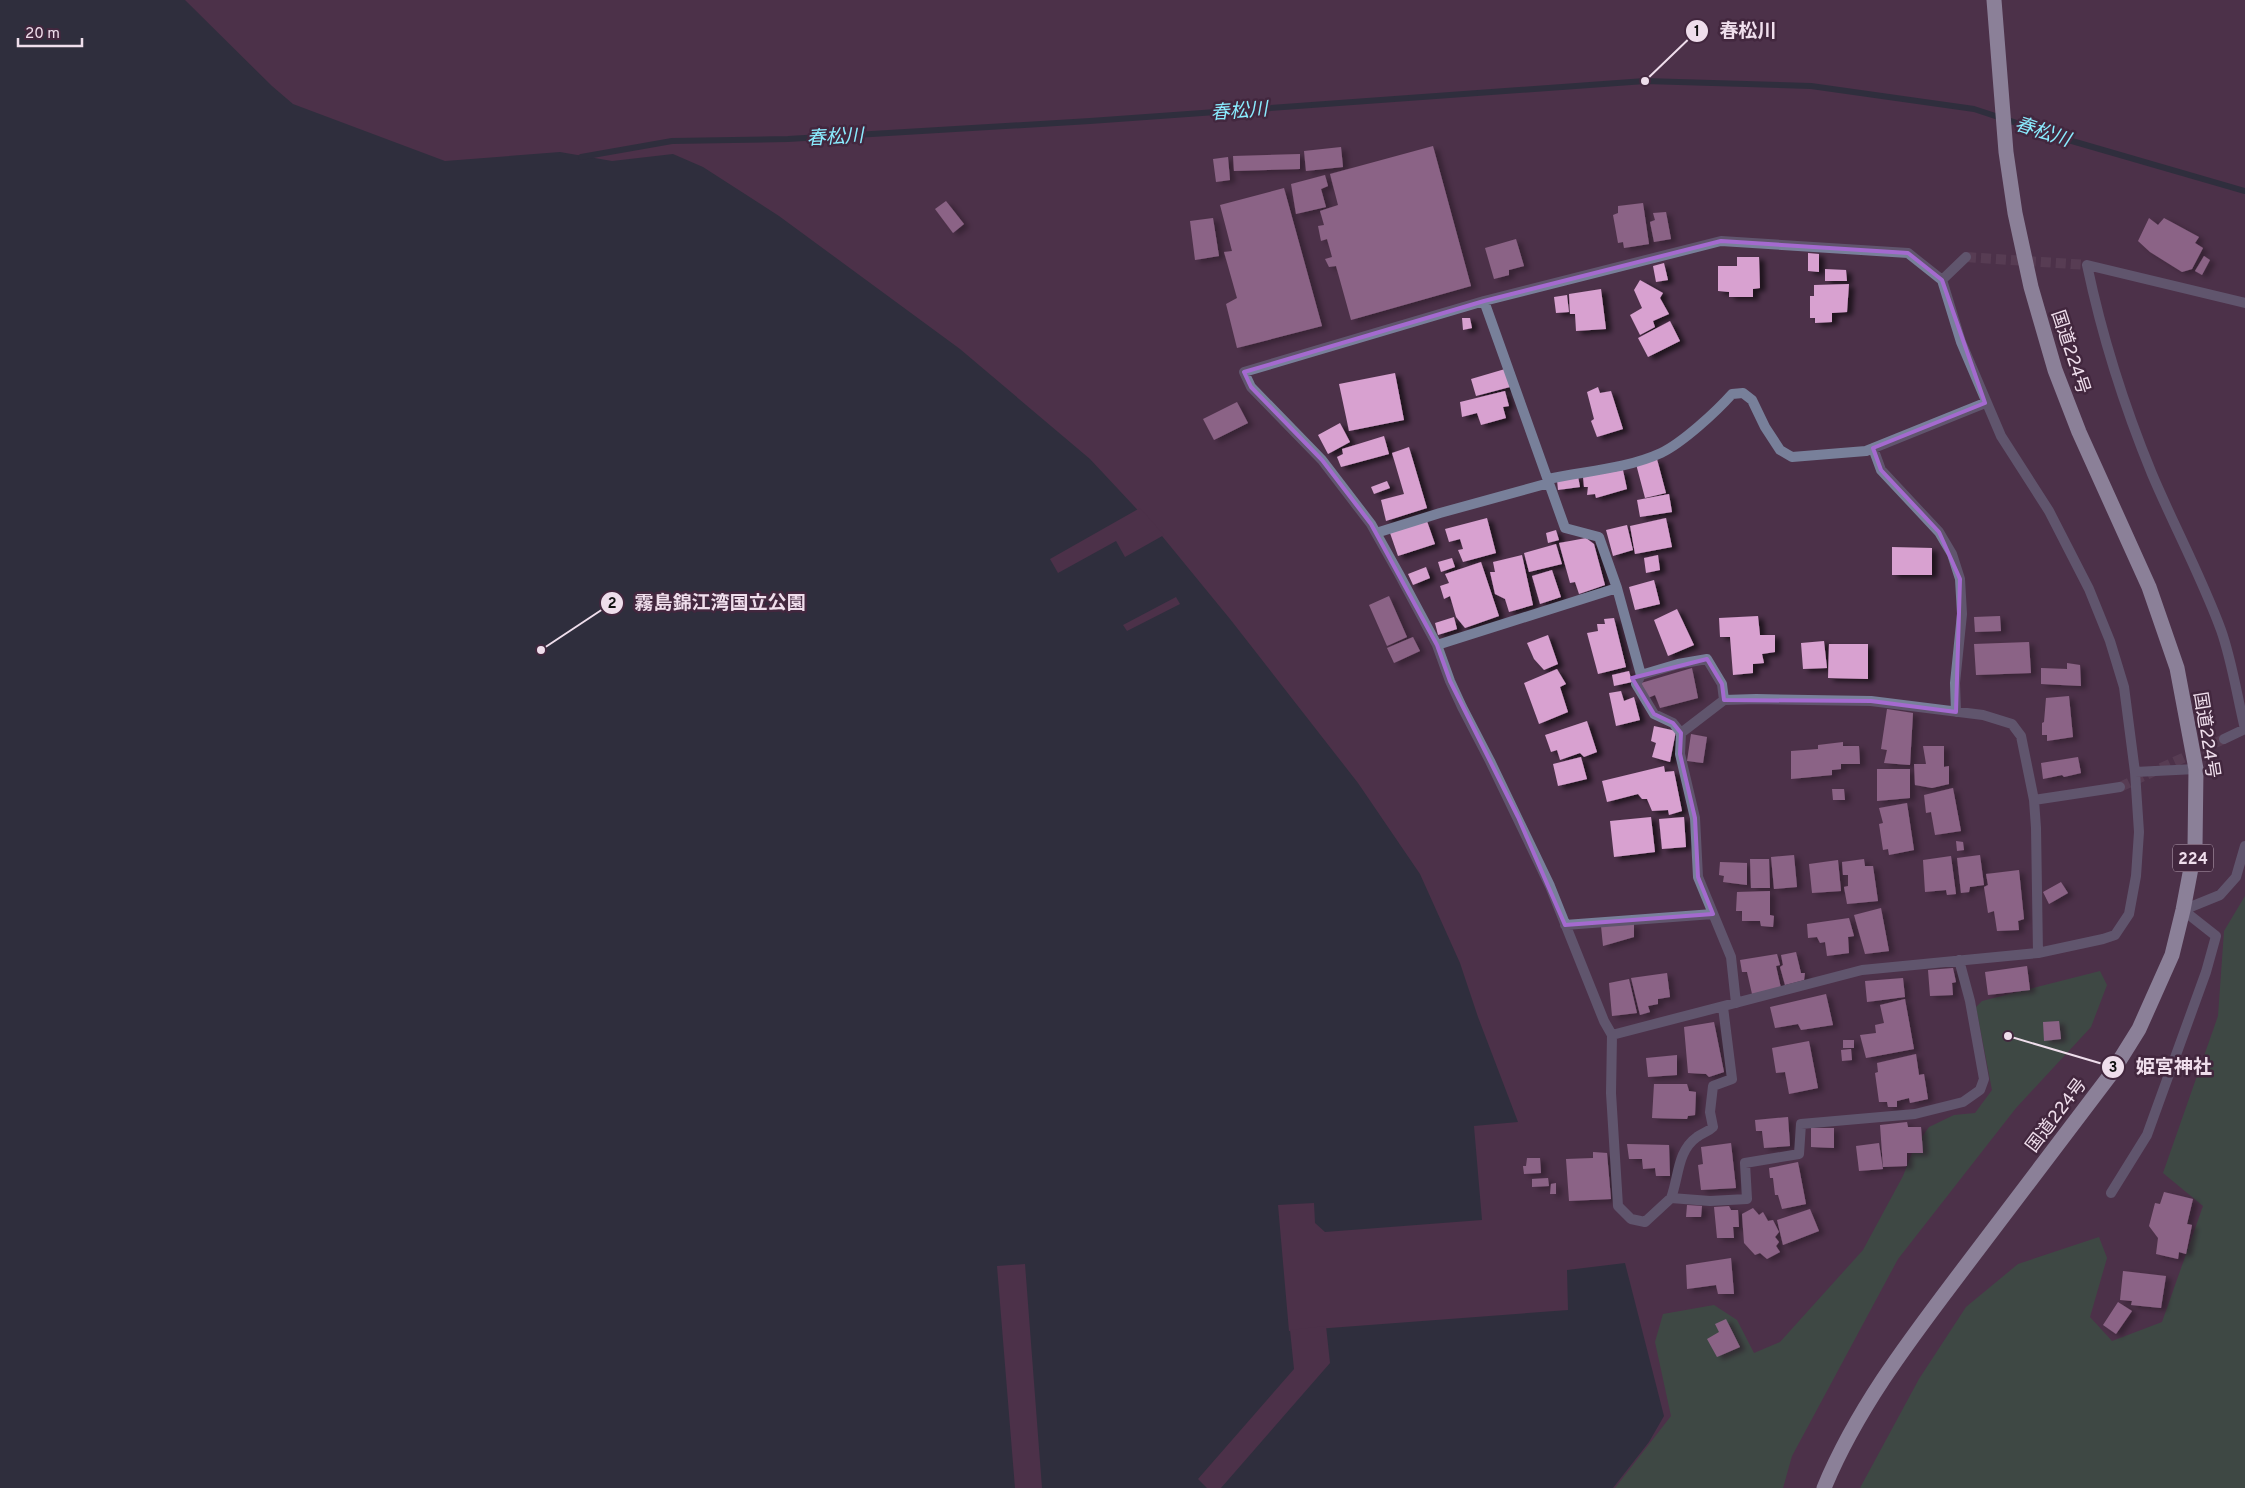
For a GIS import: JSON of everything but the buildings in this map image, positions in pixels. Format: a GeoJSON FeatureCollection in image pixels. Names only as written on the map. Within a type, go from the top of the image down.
{"type":"FeatureCollection","features":[{"type":"Feature","properties":{"kind":"highway","name":"国道224号"},"geometry":{"type":"LineString","coordinates":[[1824,1488],[1834,1463],[1858,1416],[1903,1349],[2111,1074],[2139,1029],[2172,955],[2195,847],[2196,769],[2177,668],[2149,587],[2079,432],[2055,370],[2027,268],[2014,213],[2006,152],[1994,0]]}},
{"type":"Feature","properties":{"kind":"street"},"geometry":{"type":"LineString","coordinates":[[1612,1035],[1862,970],[2038,952],[2115,935],[2129,914],[2136,876],[2139,832],[2135,772],[2124,687],[2110,640],[2089,590],[2049,511],[2001,436],[1985,403],[1961,342],[1942,280],[1908,254],[1721,241],[1484,302],[1244,372],[1252,387],[1322,460],[1376,533],[1437,644],[1450,681],[1550,886],[1604,1021],[1612,1035],[1611,1093],[1618,1206],[1631,1219],[1645,1222],[1671,1198],[1676,1186],[1681,1158],[1687,1147],[1696,1137],[1714,1127],[1710,1112],[1714,1086],[1732,1079],[1723,1007]]}},
{"type":"Feature","properties":{"kind":"street"},"geometry":{"type":"LineString","coordinates":[[1942,280],[1966,257]]}},
{"type":"Feature","properties":{"kind":"street"},"geometry":{"type":"LineString","coordinates":[[2224,739],[2245,729],[2221,632],[2192,558],[2153,475],[2127,406],[2100,323],[2087,265],[2245,303]]}},
{"type":"Feature","properties":{"kind":"street"},"geometry":{"type":"LineString","coordinates":[[1484,302],[1565,528],[1599,537],[1617,588],[1641,675]]}},
{"type":"Feature","properties":{"kind":"street"},"geometry":{"type":"LineString","coordinates":[[1376,533],[1440,512],[1549,481],[1660,454],[1669,449],[1719,408],[1732,394],[1743,393],[1752,400],[1765,427],[1780,450],[1792,458],[1866,451],[1985,403]]}},
{"type":"Feature","properties":{"kind":"street"},"geometry":{"type":"LineString","coordinates":[[1873,448],[1881,470],[1939,532],[1952,554],[1960,579],[1962,614],[1955,683],[1956,712]]}},
{"type":"Feature","properties":{"kind":"street"},"geometry":{"type":"LineString","coordinates":[[1437,644],[1617,588]]}},
{"type":"Feature","properties":{"kind":"street"},"geometry":{"type":"LineString","coordinates":[[1724,700],[1722,684],[1707,660],[1678,664],[1641,675],[1636,684],[1654,714],[1673,723],[1682,734],[1680,754],[1695,818],[1698,877],[1731,957],[1736,1004]]}},
{"type":"Feature","properties":{"kind":"street"},"geometry":{"type":"LineString","coordinates":[[1682,734],[1724,700],[1871,702],[1983,715],[2012,724],[2021,736],[2034,800],[2038,952]]}},
{"type":"Feature","properties":{"kind":"street"},"geometry":{"type":"LineString","coordinates":[[2135,772],[2196,769]]}},
{"type":"Feature","properties":{"kind":"street"},"geometry":{"type":"LineString","coordinates":[[2034,800],[2120,787]]}},
{"type":"Feature","properties":{"kind":"street"},"geometry":{"type":"LineString","coordinates":[[2111,1193],[2147,1135],[2206,972],[2216,936],[2183,910],[2220,895],[2236,877],[2245,846]]}},
{"type":"Feature","properties":{"kind":"street"},"geometry":{"type":"LineString","coordinates":[[1565,925],[1713,914]]}},
{"type":"Feature","properties":{"kind":"street"},"geometry":{"type":"LineString","coordinates":[[1671,1198],[1710,1201],[1747,1199],[1745,1163],[1799,1154],[1801,1124],[1915,1114],[1964,1102],[1980,1090],[1984,1079],[1970,1001],[1960,960]]}},
{"type":"Feature","properties":{"kind":"highlighted area"},"geometry":{"type":"Polygon","coordinates":[[[1721,241],[1908,253],[1942,280],[1985,403],[1873,448],[1881,470],[1939,532],[1960,579],[1956,712],[1871,701],[1724,700],[1722,684],[1707,659],[1632,678],[1654,714],[1673,723],[1681,733],[1680,754],[1695,818],[1698,877],[1713,914],[1565,925],[1518,817],[1450,681],[1437,645],[1371,524],[1322,460],[1251,387],[1244,372],[1484,301],[1721,241]]]}},
{"type":"Feature","properties":{"kind":"green space"},"geometry":{"type":"Polygon","coordinates":[[[2245,896],[2245,1488],[1860,1488],[1919,1379],[1966,1307],[2018,1264],[2099,1237],[2107,1258],[2090,1317],[2112,1341],[2162,1322],[2203,1206],[2163,1173],[2218,1016],[2224,931],[2245,896]]]}},
{"type":"Feature","properties":{"kind":"green space"},"geometry":{"type":"Polygon","coordinates":[[[2100,971],[2107,985],[2091,1027],[2016,1108],[1898,1259],[1792,1456],[1783,1488],[1615,1488],[1671,1416],[1655,1342],[1663,1314],[1714,1305],[1737,1320],[1754,1353],[1780,1342],[1863,1250],[1903,1176],[1914,1148],[1929,1127],[1954,1115],[1975,1113],[1992,1090],[1976,1007],[1982,1001],[2100,971]]]}},
{"type":"Feature","properties":{"kind":"shaded area"},"geometry":{"type":"Polygon","coordinates":[[[0,0],[185,0],[272,86],[293,104],[445,161],[560,152],[612,161],[673,154],[703,167],[779,216],[960,349],[1090,459],[1162,536],[1230,619],[1358,783],[1420,874],[1460,963],[1478,1017],[1518,1122],[1474,1126],[1482,1220],[1325,1232],[1315,1223],[1314,1203],[1278,1205],[1289,1331],[1568,1310],[1567,1270],[1625,1263],[1664,1416],[1649,1442],[1613,1488],[0,1488],[0,0]]]}},
{"type":"Feature","properties":{"kind":"pier"},"geometry":{"type":"Polygon","coordinates":[[[1140,508],[1164,535],[1125,557],[1116,541],[1058,573],[1050,559],[1140,508]]]}},
{"type":"Feature","properties":{"kind":"pier"},"geometry":{"type":"Polygon","coordinates":[[[1176,597],[1180,604],[1127,631],[1123,625],[1176,597]]]}},
{"type":"Feature","properties":{"kind":"pier"},"geometry":{"type":"Polygon","coordinates":[[[1025,1264],[1042,1488],[1015,1488],[997,1266],[1025,1264]]]}},
{"type":"Feature","properties":{"kind":"pier"},"geometry":{"type":"Polygon","coordinates":[[[1326,1326],[1330,1363],[1221,1488],[1207,1488],[1198,1479],[1294,1369],[1290,1330],[1326,1326]]]}},
{"type":"Feature","properties":{"kind":"waterway","name":"春松川"},"geometry":{"type":"LineString","coordinates":[[581,157],[672,141],[788,139],[1090,121],[1645,81],[1811,86],[1974,109],[2065,139],[2245,191]]}},
{"type":"Feature","properties":{"kind":"tunnel"},"geometry":{"type":"LineString","coordinates":[[1966,257],[2087,265]]}},
{"type":"Feature","properties":{"kind":"tunnel"},"geometry":{"type":"LineString","coordinates":[[2120,787],[2224,739]]}},
{"type":"Feature","properties":{"kind":"place","name":"春松川"},"geometry":{"type":"Point","coordinates":[1645,81]}},
{"type":"Feature","properties":{"kind":"place","name":"霧島錦江湾国立公園"},"geometry":{"type":"Point","coordinates":[541,650]}},
{"type":"Feature","properties":{"kind":"place","name":"姫宮神社"},"geometry":{"type":"Point","coordinates":[2008,1036]}}]}
